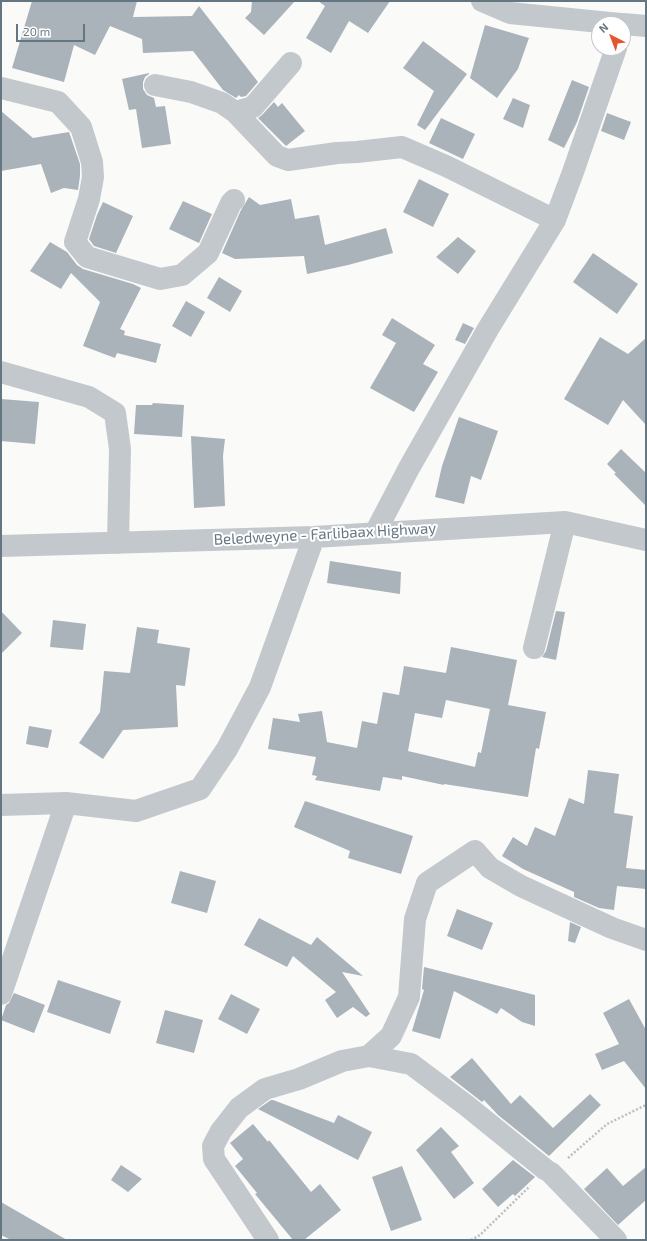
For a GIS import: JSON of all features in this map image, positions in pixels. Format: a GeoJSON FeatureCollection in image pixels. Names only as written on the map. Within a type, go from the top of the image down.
{"type":"FeatureCollection","features":[{"type":"Feature","properties":{"kind":"street"},"geometry":{"type":"LineString","coordinates":[[482,1],[591,20]]}},
{"type":"Feature","properties":{"kind":"street"},"geometry":{"type":"LineString","coordinates":[[631,25],[646,26]]}},
{"type":"Feature","properties":{"kind":"street"},"geometry":{"type":"LineString","coordinates":[[375,532],[480,342],[555,220],[613,56]]}},
{"type":"Feature","properties":{"kind":"street"},"geometry":{"type":"LineString","coordinates":[[235,112],[253,108],[291,63]]}},
{"type":"Feature","properties":{"kind":"street"},"geometry":{"type":"LineString","coordinates":[[155,85],[191,92],[222,103],[235,112],[277,156],[288,160],[337,153],[402,147],[446,166],[555,220]]}},
{"type":"Feature","properties":{"kind":"street"},"geometry":{"type":"LineString","coordinates":[[1,88],[58,102],[81,126],[92,162],[93,177],[89,199],[75,242],[87,256],[160,278],[182,275],[208,253],[231,203],[234,200]]}},
{"type":"Feature","properties":{"kind":"street"},"geometry":{"type":"LineString","coordinates":[[320,166],[358,152]]}},
{"type":"Feature","properties":{"kind":"street"},"geometry":{"type":"LineString","coordinates":[[1,372],[89,397],[115,413],[120,449],[118,543]]}},
{"type":"Feature","properties":{"kind":"street"},"geometry":{"type":"LineString","coordinates":[[534,648],[565,522]]}},
{"type":"Feature","properties":{"kind":"street","name":"Beledweyne - Farlibaax Highway"},"geometry":{"type":"LineString","coordinates":[[1,546],[314,537],[375,532],[565,522],[646,540]]}},
{"type":"Feature","properties":{"kind":"street"},"geometry":{"type":"LineString","coordinates":[[1,805],[66,803],[136,811],[200,789],[227,749],[260,687],[314,537]]}},
{"type":"Feature","properties":{"kind":"street"},"geometry":{"type":"LineString","coordinates":[[1,994],[66,803]]}},
{"type":"Feature","properties":{"kind":"street"},"geometry":{"type":"LineString","coordinates":[[369,1056],[391,1036],[409,997],[415,919],[427,883],[475,851],[490,868],[521,886],[612,928],[646,940]]}},
{"type":"Feature","properties":{"kind":"street"},"geometry":{"type":"LineString","coordinates":[[268,1240],[214,1159],[213,1146],[221,1131],[239,1108],[265,1089],[299,1079],[342,1061],[369,1056],[411,1064],[467,1106],[548,1172],[616,1240]]}},
{"type":"Feature","properties":{"kind":"building"},"geometry":{"type":"Polygon","coordinates":[[[32,1],[137,1],[133,17],[192,16],[199,6],[258,82],[246,96],[241,97],[239,95],[236,98],[223,90],[193,51],[143,53],[142,39],[110,26],[95,55],[74,45],[64,82],[12,68],[32,1]]]}},
{"type":"Feature","properties":{"kind":"building"},"geometry":{"type":"Polygon","coordinates":[[[252,1],[295,1],[264,35],[245,18],[251,12],[252,1]]]}},
{"type":"Feature","properties":{"kind":"building"},"geometry":{"type":"Polygon","coordinates":[[[318,1],[390,1],[368,33],[349,21],[331,53],[306,38],[325,6],[318,1]]]}},
{"type":"Feature","properties":{"kind":"building"},"geometry":{"type":"Polygon","coordinates":[[[485,25],[529,38],[518,69],[497,98],[470,78],[485,25]]]}},
{"type":"Feature","properties":{"kind":"building"},"geometry":{"type":"Polygon","coordinates":[[[423,41],[467,74],[425,130],[417,125],[434,91],[403,68],[423,41]]]}},
{"type":"Feature","properties":{"kind":"building"},"geometry":{"type":"Polygon","coordinates":[[[149,73],[143,82],[143,89],[147,95],[154,98],[156,107],[165,106],[171,144],[142,148],[136,109],[129,110],[122,79],[149,73]]]}},
{"type":"Feature","properties":{"kind":"building"},"geometry":{"type":"Polygon","coordinates":[[[572,80],[589,87],[577,122],[564,148],[548,140],[572,80]]]}},
{"type":"Feature","properties":{"kind":"building"},"geometry":{"type":"Polygon","coordinates":[[[513,98],[530,105],[523,128],[503,119],[513,98]]]}},
{"type":"Feature","properties":{"kind":"building"},"geometry":{"type":"Polygon","coordinates":[[[274,102],[278,107],[282,103],[305,131],[286,146],[258,118],[274,102]]]}},
{"type":"Feature","properties":{"kind":"building"},"geometry":{"type":"Polygon","coordinates":[[[1,111],[33,138],[69,132],[80,164],[78,190],[64,188],[51,193],[41,164],[1,171],[1,111]]]}},
{"type":"Feature","properties":{"kind":"building"},"geometry":{"type":"Polygon","coordinates":[[[607,113],[631,122],[624,140],[601,131],[607,113]]]}},
{"type":"Feature","properties":{"kind":"building"},"geometry":{"type":"Polygon","coordinates":[[[441,118],[475,134],[463,159],[429,143],[441,118]]]}},
{"type":"Feature","properties":{"kind":"building"},"geometry":{"type":"Polygon","coordinates":[[[419,179],[449,194],[433,227],[403,212],[419,179]]]}},
{"type":"Feature","properties":{"kind":"building"},"geometry":{"type":"Polygon","coordinates":[[[249,197],[260,205],[291,199],[295,219],[319,215],[325,245],[386,228],[393,253],[307,274],[304,256],[235,259],[222,253],[241,210],[249,197]]]}},
{"type":"Feature","properties":{"kind":"building"},"geometry":{"type":"Polygon","coordinates":[[[183,201],[212,214],[199,243],[169,229],[183,201]]]}},
{"type":"Feature","properties":{"kind":"building"},"geometry":{"type":"Polygon","coordinates":[[[103,202],[133,216],[116,253],[94,246],[89,239],[103,202]]]}},
{"type":"Feature","properties":{"kind":"building"},"geometry":{"type":"Polygon","coordinates":[[[458,237],[476,251],[458,274],[436,257],[458,237]]]}},
{"type":"Feature","properties":{"kind":"building"},"geometry":{"type":"Polygon","coordinates":[[[50,242],[67,252],[77,265],[83,269],[133,284],[141,288],[120,329],[125,331],[124,335],[161,344],[156,363],[117,353],[115,358],[83,346],[100,302],[71,273],[61,289],[30,271],[50,242]]]}},
{"type":"Feature","properties":{"kind":"building"},"geometry":{"type":"Polygon","coordinates":[[[593,253],[638,284],[617,314],[573,282],[593,253]]]}},
{"type":"Feature","properties":{"kind":"building"},"geometry":{"type":"Polygon","coordinates":[[[219,277],[242,291],[230,312],[207,298],[219,277]]]}},
{"type":"Feature","properties":{"kind":"building"},"geometry":{"type":"Polygon","coordinates":[[[186,301],[205,312],[191,337],[172,326],[186,301]]]}},
{"type":"Feature","properties":{"kind":"building"},"geometry":{"type":"Polygon","coordinates":[[[392,318],[435,345],[423,364],[438,372],[414,412],[370,388],[396,343],[382,335],[392,318]]]}},
{"type":"Feature","properties":{"kind":"building"},"geometry":{"type":"Polygon","coordinates":[[[463,323],[474,328],[465,344],[455,340],[463,323]]]}},
{"type":"Feature","properties":{"kind":"building"},"geometry":{"type":"Polygon","coordinates":[[[600,337],[628,354],[646,338],[646,425],[623,400],[608,425],[564,399],[600,337]]]}},
{"type":"Feature","properties":{"kind":"building"},"geometry":{"type":"Polygon","coordinates":[[[1,399],[39,402],[35,444],[1,441],[1,399]]]}},
{"type":"Feature","properties":{"kind":"building"},"geometry":{"type":"Polygon","coordinates":[[[153,403],[184,405],[182,437],[134,434],[136,405],[152,405],[153,403]]]}},
{"type":"Feature","properties":{"kind":"building"},"geometry":{"type":"Polygon","coordinates":[[[459,417],[498,431],[481,480],[471,476],[464,504],[435,497],[442,466],[459,417]]]}},
{"type":"Feature","properties":{"kind":"building"},"geometry":{"type":"Polygon","coordinates":[[[191,436],[225,439],[223,456],[225,506],[194,508],[191,436]]]}},
{"type":"Feature","properties":{"kind":"building"},"geometry":{"type":"Polygon","coordinates":[[[621,449],[646,473],[646,506],[614,474],[616,473],[607,464],[621,449]]]}},
{"type":"Feature","properties":{"kind":"building"},"geometry":{"type":"Polygon","coordinates":[[[330,561],[401,572],[400,594],[327,583],[330,561]]]}},
{"type":"Feature","properties":{"kind":"building"},"geometry":{"type":"Polygon","coordinates":[[[1,611],[22,633],[1,654],[1,611]]]}},
{"type":"Feature","properties":{"kind":"building"},"geometry":{"type":"Polygon","coordinates":[[[556,611],[565,612],[556,660],[542,657],[546,651],[556,611]]]}},
{"type":"Feature","properties":{"kind":"building"},"geometry":{"type":"Polygon","coordinates":[[[53,620],[86,624],[83,650],[50,647],[53,620]]]}},
{"type":"Feature","properties":{"kind":"building"},"geometry":{"type":"Polygon","coordinates":[[[137,627],[159,630],[157,643],[190,648],[185,686],[176,685],[178,727],[123,730],[103,759],[79,743],[100,712],[104,671],[130,673],[137,627]]]}},
{"type":"Feature","properties":{"kind":"building"},"geometry":{"type":"Polygon","coordinates":[[[451,647],[517,660],[508,705],[546,712],[539,749],[536,748],[528,797],[444,785],[402,776],[402,780],[383,777],[380,791],[315,780],[317,776],[312,775],[316,757],[268,749],[273,718],[300,722],[298,714],[322,711],[327,742],[357,748],[362,721],[377,724],[383,692],[399,695],[404,666],[446,673],[451,647]],[[446,700],[442,718],[415,713],[408,751],[475,767],[478,752],[481,753],[490,709],[446,700]]]}},
{"type":"Feature","properties":{"kind":"building"},"geometry":{"type":"Polygon","coordinates":[[[29,726],[52,730],[48,748],[26,744],[29,726]]]}},
{"type":"Feature","properties":{"kind":"building"},"geometry":{"type":"Polygon","coordinates":[[[588,770],[619,774],[614,813],[633,816],[626,868],[646,870],[646,889],[617,886],[614,910],[599,908],[574,897],[574,892],[523,869],[502,856],[513,837],[527,846],[535,827],[555,836],[569,798],[584,804],[588,770]]]}},
{"type":"Feature","properties":{"kind":"building"},"geometry":{"type":"Polygon","coordinates":[[[305,801],[413,836],[401,874],[348,858],[350,851],[294,827],[305,801]]]}},
{"type":"Feature","properties":{"kind":"building"},"geometry":{"type":"Polygon","coordinates":[[[180,871],[216,881],[207,913],[171,903],[180,871]]]}},
{"type":"Feature","properties":{"kind":"building"},"geometry":{"type":"Polygon","coordinates":[[[457,909],[493,923],[482,950],[447,936],[457,909]]]}},
{"type":"Feature","properties":{"kind":"building"},"geometry":{"type":"Polygon","coordinates":[[[259,918],[311,945],[317,937],[363,976],[342,972],[370,1014],[366,1017],[353,1007],[337,1018],[325,1000],[336,992],[293,956],[287,967],[244,945],[259,918]]]}},
{"type":"Feature","properties":{"kind":"building"},"geometry":{"type":"Polygon","coordinates":[[[570,922],[581,927],[575,943],[568,941],[570,922]]]}},
{"type":"Feature","properties":{"kind":"building"},"geometry":{"type":"Polygon","coordinates":[[[424,967],[535,995],[535,1026],[522,1022],[501,1008],[497,1014],[454,991],[440,1039],[412,1031],[424,990],[422,989],[424,967]]]}},
{"type":"Feature","properties":{"kind":"building"},"geometry":{"type":"Polygon","coordinates":[[[58,980],[121,1001],[110,1034],[47,1012],[58,980]]]}},
{"type":"Feature","properties":{"kind":"building"},"geometry":{"type":"Polygon","coordinates":[[[14,993],[45,1005],[34,1033],[1,1020],[6,1005],[9,1003],[14,993]]]}},
{"type":"Feature","properties":{"kind":"building"},"geometry":{"type":"Polygon","coordinates":[[[231,994],[260,1009],[247,1034],[218,1019],[231,994]]]}},
{"type":"Feature","properties":{"kind":"building"},"geometry":{"type":"Polygon","coordinates":[[[629,999],[646,1030],[646,1089],[624,1061],[602,1070],[595,1054],[619,1044],[603,1013],[629,999]]]}},
{"type":"Feature","properties":{"kind":"building"},"geometry":{"type":"Polygon","coordinates":[[[165,1010],[203,1020],[194,1053],[156,1043],[165,1010]]]}},
{"type":"Feature","properties":{"kind":"building"},"geometry":{"type":"Polygon","coordinates":[[[472,1058],[511,1104],[520,1095],[553,1128],[590,1094],[601,1105],[549,1156],[498,1115],[484,1100],[482,1102],[450,1077],[472,1058]]]}},
{"type":"Feature","properties":{"kind":"building"},"geometry":{"type":"Polygon","coordinates":[[[271,1100],[334,1123],[338,1115],[372,1132],[358,1160],[258,1109],[271,1100]]]}},
{"type":"Feature","properties":{"kind":"building"},"geometry":{"type":"Polygon","coordinates":[[[253,1124],[268,1142],[269,1140],[311,1192],[320,1184],[341,1210],[304,1240],[293,1240],[255,1194],[257,1193],[235,1166],[243,1159],[230,1143],[253,1124]]]}},
{"type":"Feature","properties":{"kind":"building"},"geometry":{"type":"Polygon","coordinates":[[[441,1127],[459,1146],[451,1152],[474,1183],[454,1199],[416,1150],[441,1127]]]}},
{"type":"Feature","properties":{"kind":"building"},"geometry":{"type":"Polygon","coordinates":[[[513,1160],[535,1177],[515,1196],[513,1194],[498,1207],[482,1189],[513,1160]]]}},
{"type":"Feature","properties":{"kind":"building"},"geometry":{"type":"Polygon","coordinates":[[[121,1165],[142,1179],[128,1192],[111,1180],[121,1165]]]}},
{"type":"Feature","properties":{"kind":"building"},"geometry":{"type":"Polygon","coordinates":[[[402,1166],[422,1220],[391,1231],[372,1177],[402,1166]]]}},
{"type":"Feature","properties":{"kind":"building"},"geometry":{"type":"Polygon","coordinates":[[[646,1167],[646,1200],[618,1225],[584,1189],[607,1168],[623,1186],[646,1167]]]}},
{"type":"Feature","properties":{"kind":"building"},"geometry":{"type":"Polygon","coordinates":[[[1,1202],[67,1240],[11,1240],[1,1235],[1,1202]]]}}]}
